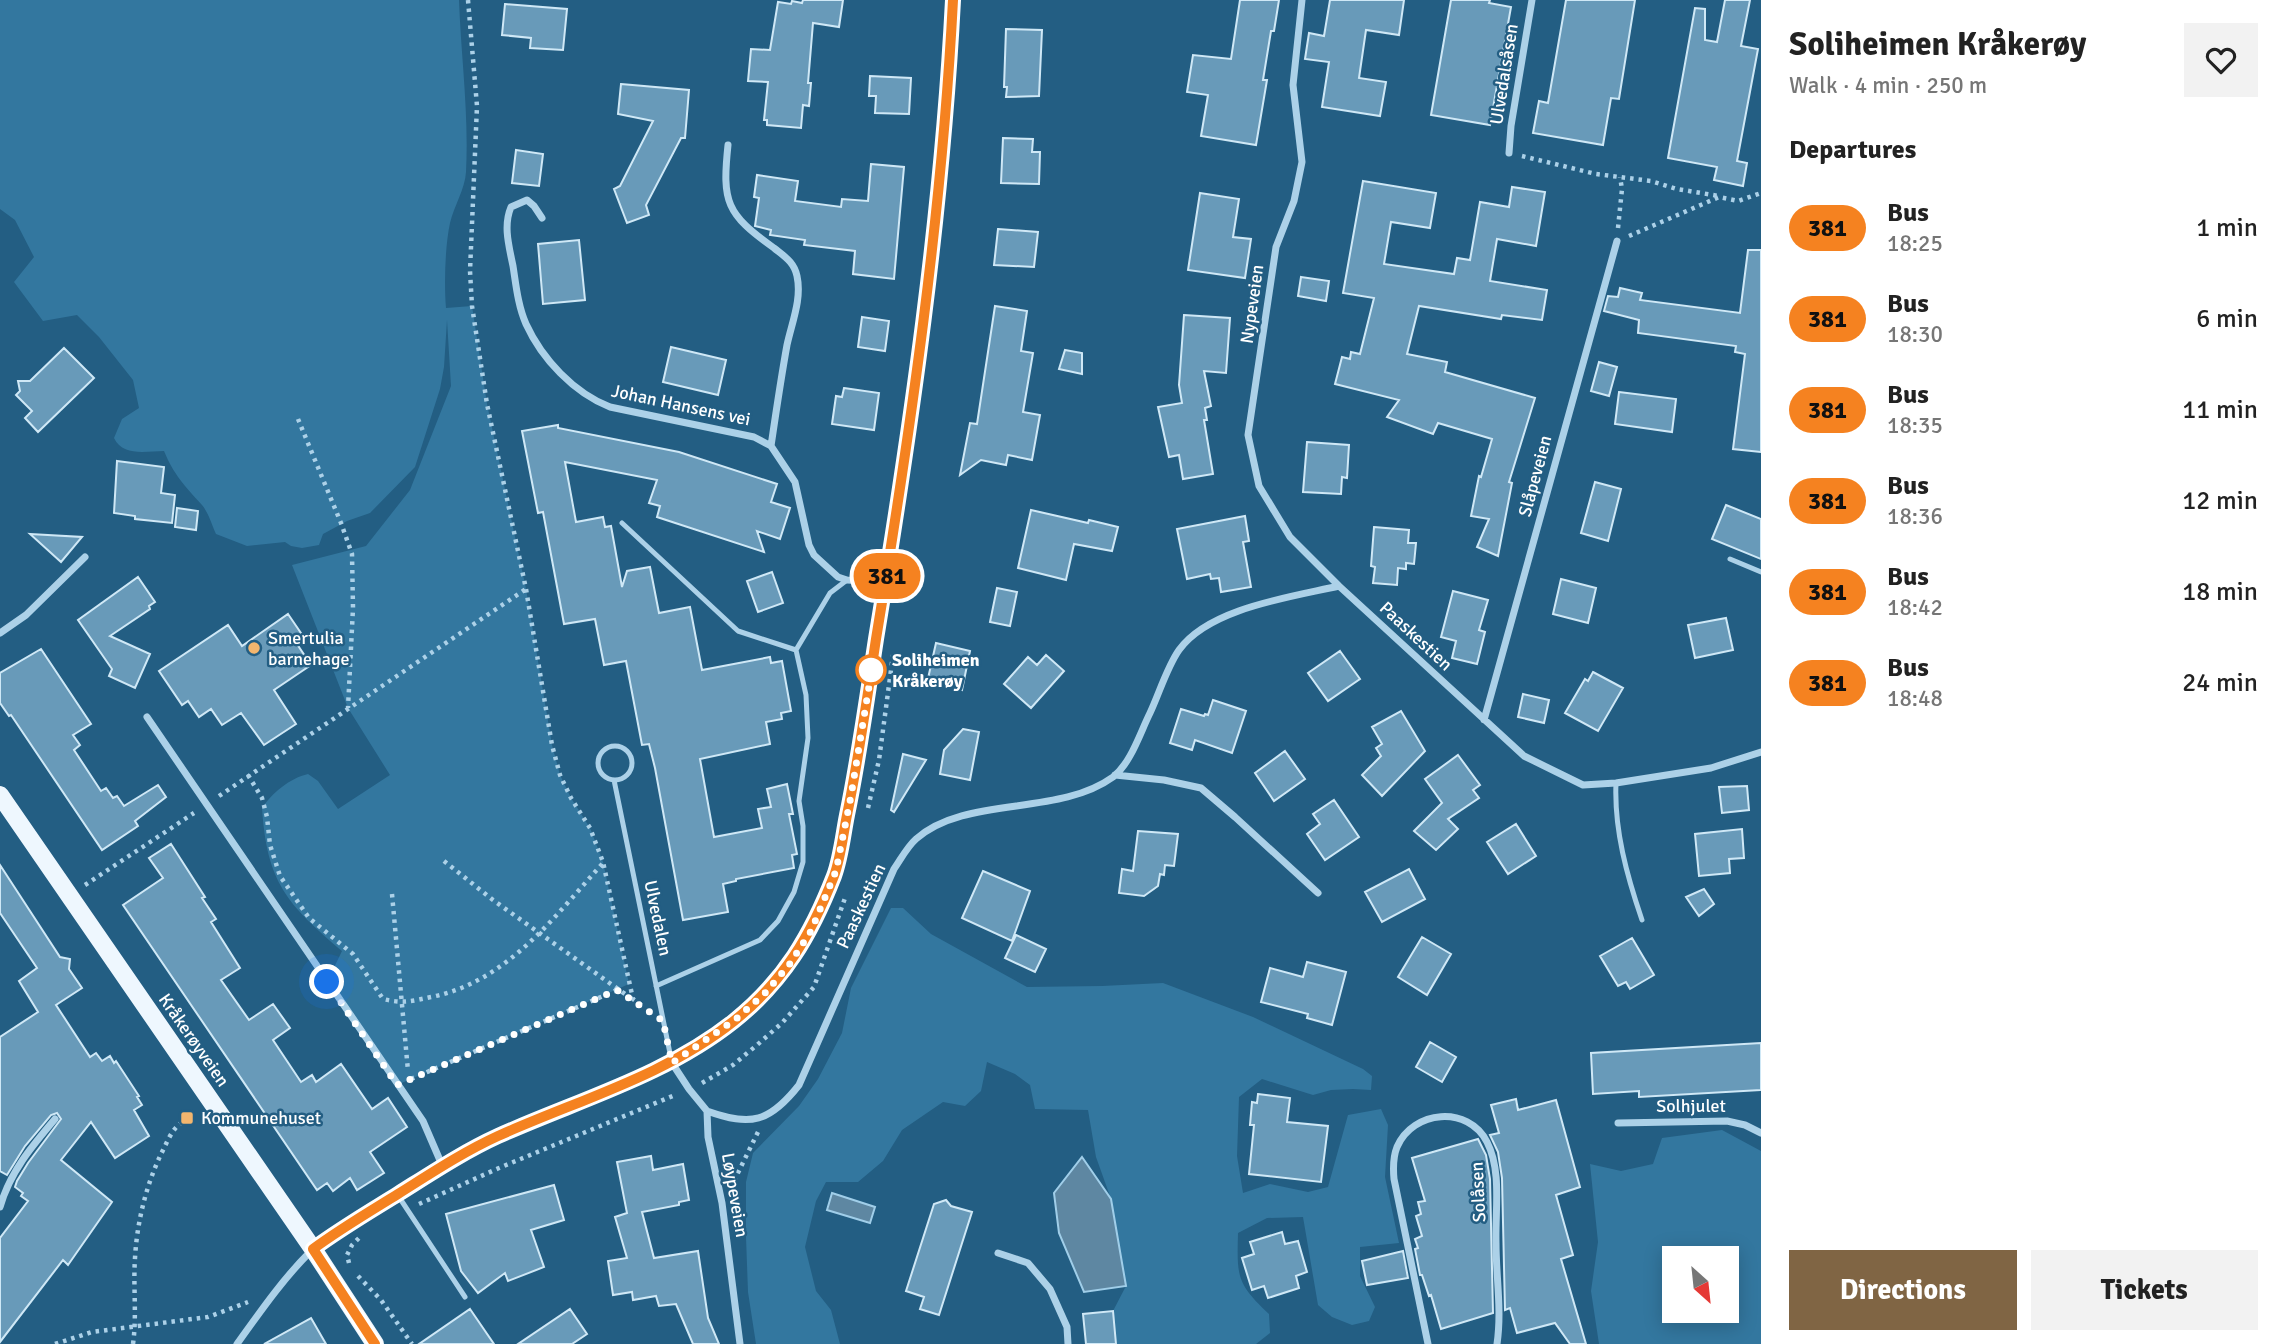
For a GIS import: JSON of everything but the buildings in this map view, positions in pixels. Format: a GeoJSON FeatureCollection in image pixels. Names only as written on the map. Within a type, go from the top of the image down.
{"type":"FeatureCollection","features":[{"type":"Feature","properties":{"kind":"main road","name":"Kråkerøyveien"},"geometry":{"type":"LineString","coordinates":[[0,794],[313,1249],[375,1344]]}},
{"type":"Feature","properties":{"kind":"street"},"geometry":{"type":"LineString","coordinates":[[237,1344],[275,1291],[313,1249],[339,1230],[442,1165],[494,1138],[672,1063],[736,1019],[765,993],[789,965],[811,931],[836,871],[851,796],[908,439],[932,258],[953,0]]}},
{"type":"Feature","properties":{"kind":"street","name":"Nypeveien"},"geometry":{"type":"LineString","coordinates":[[1302,0],[1293,85],[1302,162],[1294,201],[1276,247],[1248,435],[1259,486],[1290,537],[1339,586]]}},
{"type":"Feature","properties":{"kind":"street","name":"Ulvedalsåsen"},"geometry":{"type":"LineString","coordinates":[[1509,153],[1532,0]]}},
{"type":"Feature","properties":{"kind":"street","name":"Johan Hansens vei"},"geometry":{"type":"LineString","coordinates":[[542,218],[527,201],[511,207],[507,219],[508,242],[521,310],[527,325],[545,354],[567,380],[594,400],[610,407],[754,437],[771,446],[788,341],[799,294],[797,275],[792,261],[740,221],[727,200],[724,179],[728,145]]}},
{"type":"Feature","properties":{"kind":"street","name":"Slåpeveien"},"geometry":{"type":"LineString","coordinates":[[1484,720],[1617,241]]}},
{"type":"Feature","properties":{"kind":"street"},"geometry":{"type":"LineString","coordinates":[[771,446],[795,482],[809,545],[814,555],[838,577],[886,582]]}},
{"type":"Feature","properties":{"kind":"street"},"geometry":{"type":"LineString","coordinates":[[0,634],[26,615],[85,557]]}},
{"type":"Feature","properties":{"kind":"street","name":"Paaskestien"},"geometry":{"type":"LineString","coordinates":[[766,1115],[785,1103],[799,1084],[894,869],[915,840],[949,820],[1090,790],[1115,775],[1131,753],[1179,650],[1199,630],[1226,615],[1339,586],[1524,756],[1583,785],[1616,783],[1711,768],[1761,752]]}},
{"type":"Feature","properties":{"kind":"street"},"geometry":{"type":"LineString","coordinates":[[148,717],[423,1121],[442,1165]]}},
{"type":"Feature","properties":{"kind":"street"},"geometry":{"type":"LineString","coordinates":[[1115,775],[1164,780],[1201,789],[1318,892]]}},
{"type":"Feature","properties":{"kind":"street"},"geometry":{"type":"LineString","coordinates":[[672,1063],[707,1111],[731,1119],[752,1121],[766,1115]]}},
{"type":"Feature","properties":{"kind":"street","name":"Løypeveien"},"geometry":{"type":"LineString","coordinates":[[707,1111],[708,1137],[722,1203],[740,1344]]}},
{"type":"Feature","properties":{"kind":"street","name":"Solåsen"},"geometry":{"type":"LineString","coordinates":[[1428,1344],[1420,1316],[1393,1163],[1396,1148],[1405,1134],[1434,1117],[1453,1116],[1478,1129],[1487,1141],[1495,1170],[1500,1318],[1497,1344]]}},
{"type":"Feature","properties":{"kind":"street"},"geometry":{"type":"LineString","coordinates":[[0,1207],[13,1173],[55,1119]]}},
{"type":"Feature","properties":{"kind":"street","name":"Solhjulet"},"geometry":{"type":"LineString","coordinates":[[1618,1123],[1727,1121],[1745,1125],[1761,1133]]}},
{"type":"Feature","properties":{"kind":"street"},"geometry":{"type":"LineString","coordinates":[[998,1253],[1028,1263],[1050,1289],[1067,1327],[1068,1344]]}},
{"type":"Feature","properties":{"kind":"lane"},"geometry":{"type":"LineString","coordinates":[[622,523],[738,631],[796,650]]}},
{"type":"Feature","properties":{"kind":"lane"},"geometry":{"type":"LineString","coordinates":[[1730,559],[1761,572]]}},
{"type":"Feature","properties":{"kind":"lane"},"geometry":{"type":"LineString","coordinates":[[656,986],[760,940],[778,921],[794,892],[803,862],[803,825],[799,801],[808,738],[806,695],[796,650],[830,593],[847,580]]}},
{"type":"Feature","properties":{"kind":"lane"},"geometry":{"type":"LineString","coordinates":[[619,746],[631,757],[631,768],[624,777],[614,780],[600,771],[598,760],[608,747],[619,746]]}},
{"type":"Feature","properties":{"kind":"lane","name":"Ulvedalen"},"geometry":{"type":"LineString","coordinates":[[614,780],[672,1063]]}},
{"type":"Feature","properties":{"kind":"lane"},"geometry":{"type":"LineString","coordinates":[[1616,783],[1621,843],[1629,883],[1642,920]]}},
{"type":"Feature","properties":{"kind":"lane"},"geometry":{"type":"LineString","coordinates":[[397,1194],[465,1297]]}},
{"type":"Feature","properties":{"kind":"path"},"geometry":{"type":"LineString","coordinates":[[468,0],[477,106],[470,271],[472,306],[487,404],[526,589],[552,745],[560,775],[590,828],[603,862],[633,999]]}},
{"type":"Feature","properties":{"kind":"path"},"geometry":{"type":"LineString","coordinates":[[1509,153],[1596,174],[1651,181],[1677,190],[1738,201],[1761,193]]}},
{"type":"Feature","properties":{"kind":"path"},"geometry":{"type":"LineString","coordinates":[[1619,177],[1622,189],[1617,241],[1719,197]]}},
{"type":"Feature","properties":{"kind":"path"},"geometry":{"type":"LineString","coordinates":[[298,419],[352,554],[354,608],[348,708]]}},
{"type":"Feature","properties":{"kind":"path"},"geometry":{"type":"LineString","coordinates":[[85,885],[526,589]]}},
{"type":"Feature","properties":{"kind":"path"},"geometry":{"type":"LineString","coordinates":[[248,775],[262,798],[270,845],[280,876],[309,918],[353,954],[383,999],[401,1003],[444,995],[491,974],[531,943],[603,862]]}},
{"type":"Feature","properties":{"kind":"path"},"geometry":{"type":"LineString","coordinates":[[444,861],[617,990],[663,1021]]}},
{"type":"Feature","properties":{"kind":"path"},"geometry":{"type":"LineString","coordinates":[[392,894],[409,1080],[617,990]]}},
{"type":"Feature","properties":{"kind":"path"},"geometry":{"type":"LineString","coordinates":[[406,1210],[689,1089],[733,1065],[782,1023],[814,987],[831,940]]}},
{"type":"Feature","properties":{"kind":"path"},"geometry":{"type":"LineString","coordinates":[[722,1203],[766,1115]]}},
{"type":"Feature","properties":{"kind":"path"},"geometry":{"type":"LineString","coordinates":[[133,1344],[135,1260],[140,1220],[154,1170],[174,1128],[181,1123]]}},
{"type":"Feature","properties":{"kind":"path"},"geometry":{"type":"LineString","coordinates":[[371,1230],[352,1245],[347,1255],[349,1263],[382,1300],[412,1344]]}},
{"type":"Feature","properties":{"kind":"path"},"geometry":{"type":"LineString","coordinates":[[55,1344],[92,1332],[208,1317],[275,1291]]}},
{"type":"Feature","properties":{"kind":"shaded area"},"geometry":{"type":"Polygon","coordinates":[[[0,0],[459,0],[467,150],[464,185],[448,232],[445,265],[446,308],[472,306],[487,404],[526,589],[552,745],[560,775],[590,828],[603,862],[629,984],[397,1085],[327,982],[342,951],[307,919],[283,890],[269,855],[262,808],[282,787],[308,774],[318,781],[338,809],[390,775],[348,708],[292,565],[366,546],[410,490],[451,386],[447,320],[440,389],[415,467],[370,513],[323,534],[319,545],[302,548],[285,542],[247,546],[216,534],[204,508],[180,480],[164,451],[129,450],[118,444],[114,438],[122,419],[139,408],[133,380],[99,337],[77,315],[43,321],[14,282],[34,257],[15,220],[0,209],[0,0]]]}},
{"type":"Feature","properties":{"kind":"shaded area"},"geometry":{"type":"Polygon","coordinates":[[[891,908],[903,908],[931,934],[1027,987],[1163,983],[1253,1017],[1363,1069],[1372,1076],[1371,1090],[1331,1090],[1313,1095],[1262,1079],[1239,1097],[1237,1156],[1243,1193],[1270,1184],[1308,1192],[1328,1187],[1348,1115],[1381,1109],[1388,1125],[1385,1177],[1399,1243],[1360,1247],[1360,1276],[1375,1307],[1369,1321],[1352,1325],[1332,1317],[1318,1305],[1303,1217],[1267,1218],[1238,1233],[1238,1259],[1244,1286],[1269,1314],[1270,1333],[1256,1344],[1116,1344],[1113,1311],[1126,1286],[1111,1199],[1096,1157],[1088,1110],[1035,1109],[1030,1085],[1015,1074],[987,1062],[981,1091],[965,1106],[943,1102],[902,1130],[883,1161],[858,1182],[826,1182],[816,1201],[805,1247],[816,1291],[831,1310],[840,1344],[756,1344],[748,1292],[746,1237],[746,1182],[753,1153],[799,1106],[818,1079],[842,1033],[851,988],[891,908]]]}},
{"type":"Feature","properties":{"kind":"shaded area"},"geometry":{"type":"Polygon","coordinates":[[[1722,1130],[1761,1151],[1761,1344],[1599,1344],[1591,1291],[1598,1242],[1590,1164],[1621,1171],[1653,1164],[1662,1138],[1722,1130]]]}},
{"type":"Feature","properties":{"kind":"shaded area"},"geometry":{"type":"Polygon","coordinates":[[[1082,1157],[1111,1199],[1126,1286],[1084,1292],[1059,1233],[1054,1193],[1082,1157]]]}},
{"type":"Feature","properties":{"kind":"shaded area"},"geometry":{"type":"Polygon","coordinates":[[[832,1193],[875,1207],[870,1223],[827,1210],[832,1193]]]}},
{"type":"Feature","properties":{"kind":"bus line","name":"381"},"geometry":{"type":"LineString","coordinates":[[375,1344],[313,1249],[442,1165],[494,1138],[672,1063],[707,1041],[765,993],[789,965],[811,931],[836,871],[851,796],[903,474],[932,258],[953,0]]}},
{"type":"Feature","properties":{"kind":"place","name":"Smertulia barnehage"},"geometry":{"type":"Point","coordinates":[254,648]}},
{"type":"Feature","properties":{"kind":"place","name":"Soliheimen Kråkerøy"},"geometry":{"type":"Point","coordinates":[871,670]}},
{"type":"Feature","properties":{"kind":"place","name":"Kommunehuset"},"geometry":{"type":"Point","coordinates":[187,1118]}},
{"type":"Feature","properties":{"kind":"route"},"geometry":{"type":"LineString","coordinates":[[327,982],[397,1085],[617,990],[663,1021],[672,1063],[707,1041],[765,993],[789,965],[811,931],[836,871],[873,662],[871,670]]}}]}
